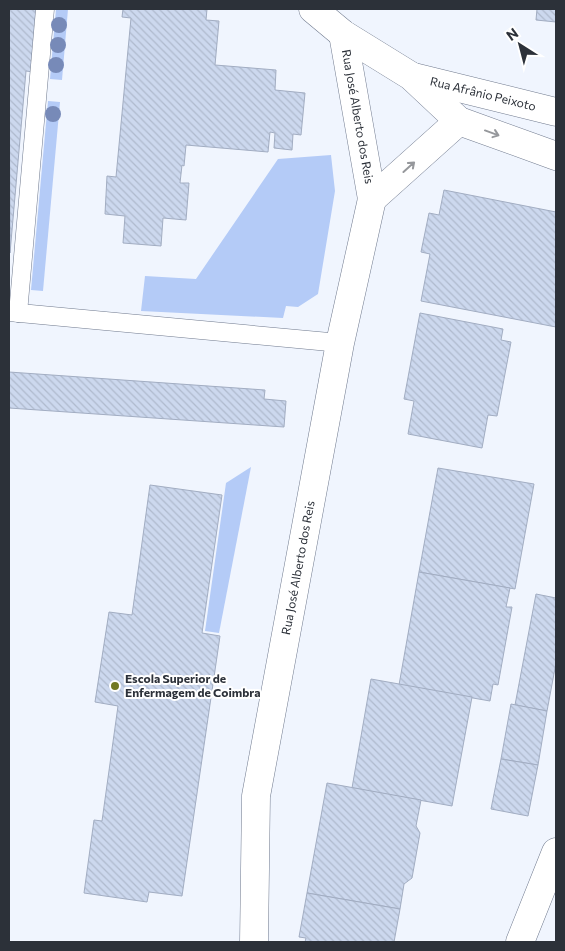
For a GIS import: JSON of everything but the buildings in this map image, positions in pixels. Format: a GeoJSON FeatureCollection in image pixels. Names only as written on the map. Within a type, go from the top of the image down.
{"type":"FeatureCollection","features":[{"type":"Feature","properties":{"kind":"street","name":"Rua Afrânio Peixoto"},"geometry":{"type":"LineString","coordinates":[[313,9],[343,34],[411,76],[460,121],[556,156]]}},
{"type":"Feature","properties":{"kind":"street","name":"Rua José Alberto dos Reis"},"geometry":{"type":"LineString","coordinates":[[254,942],[256,796],[340,343],[372,199],[343,34]]}},
{"type":"Feature","properties":{"kind":"street","name":"Rua Afrânio Peixoto"},"geometry":{"type":"LineString","coordinates":[[411,76],[556,112]]}},
{"type":"Feature","properties":{"kind":"street","name":"Rua José Alberto dos Reis"},"geometry":{"type":"LineString","coordinates":[[372,199],[460,121]]}},
{"type":"Feature","properties":{"kind":"street"},"geometry":{"type":"LineString","coordinates":[[519,940],[556,852]]}},
{"type":"Feature","properties":{"kind":"lane"},"geometry":{"type":"LineString","coordinates":[[45,9],[13,313],[340,343]]}},
{"type":"Feature","properties":{"kind":"shaded area"},"geometry":{"type":"Polygon","coordinates":[[[56,9],[68,9],[62,80],[50,79],[56,9]]]}},
{"type":"Feature","properties":{"kind":"shaded area"},"geometry":{"type":"Polygon","coordinates":[[[48,101],[60,102],[43,291],[31,290],[48,101]]]}},
{"type":"Feature","properties":{"kind":"shaded area"},"geometry":{"type":"Polygon","coordinates":[[[331,155],[335,191],[318,294],[298,307],[286,306],[283,318],[141,311],[145,276],[196,279],[278,159],[331,155]]]}},
{"type":"Feature","properties":{"kind":"shaded area"},"geometry":{"type":"Polygon","coordinates":[[[251,467],[219,633],[205,631],[226,483],[251,467]]]}},
{"type":"Feature","properties":{"kind":"place","name":"Escola Superior de Enfermagem de Coimbra"},"geometry":{"type":"Point","coordinates":[115,686]}}]}
